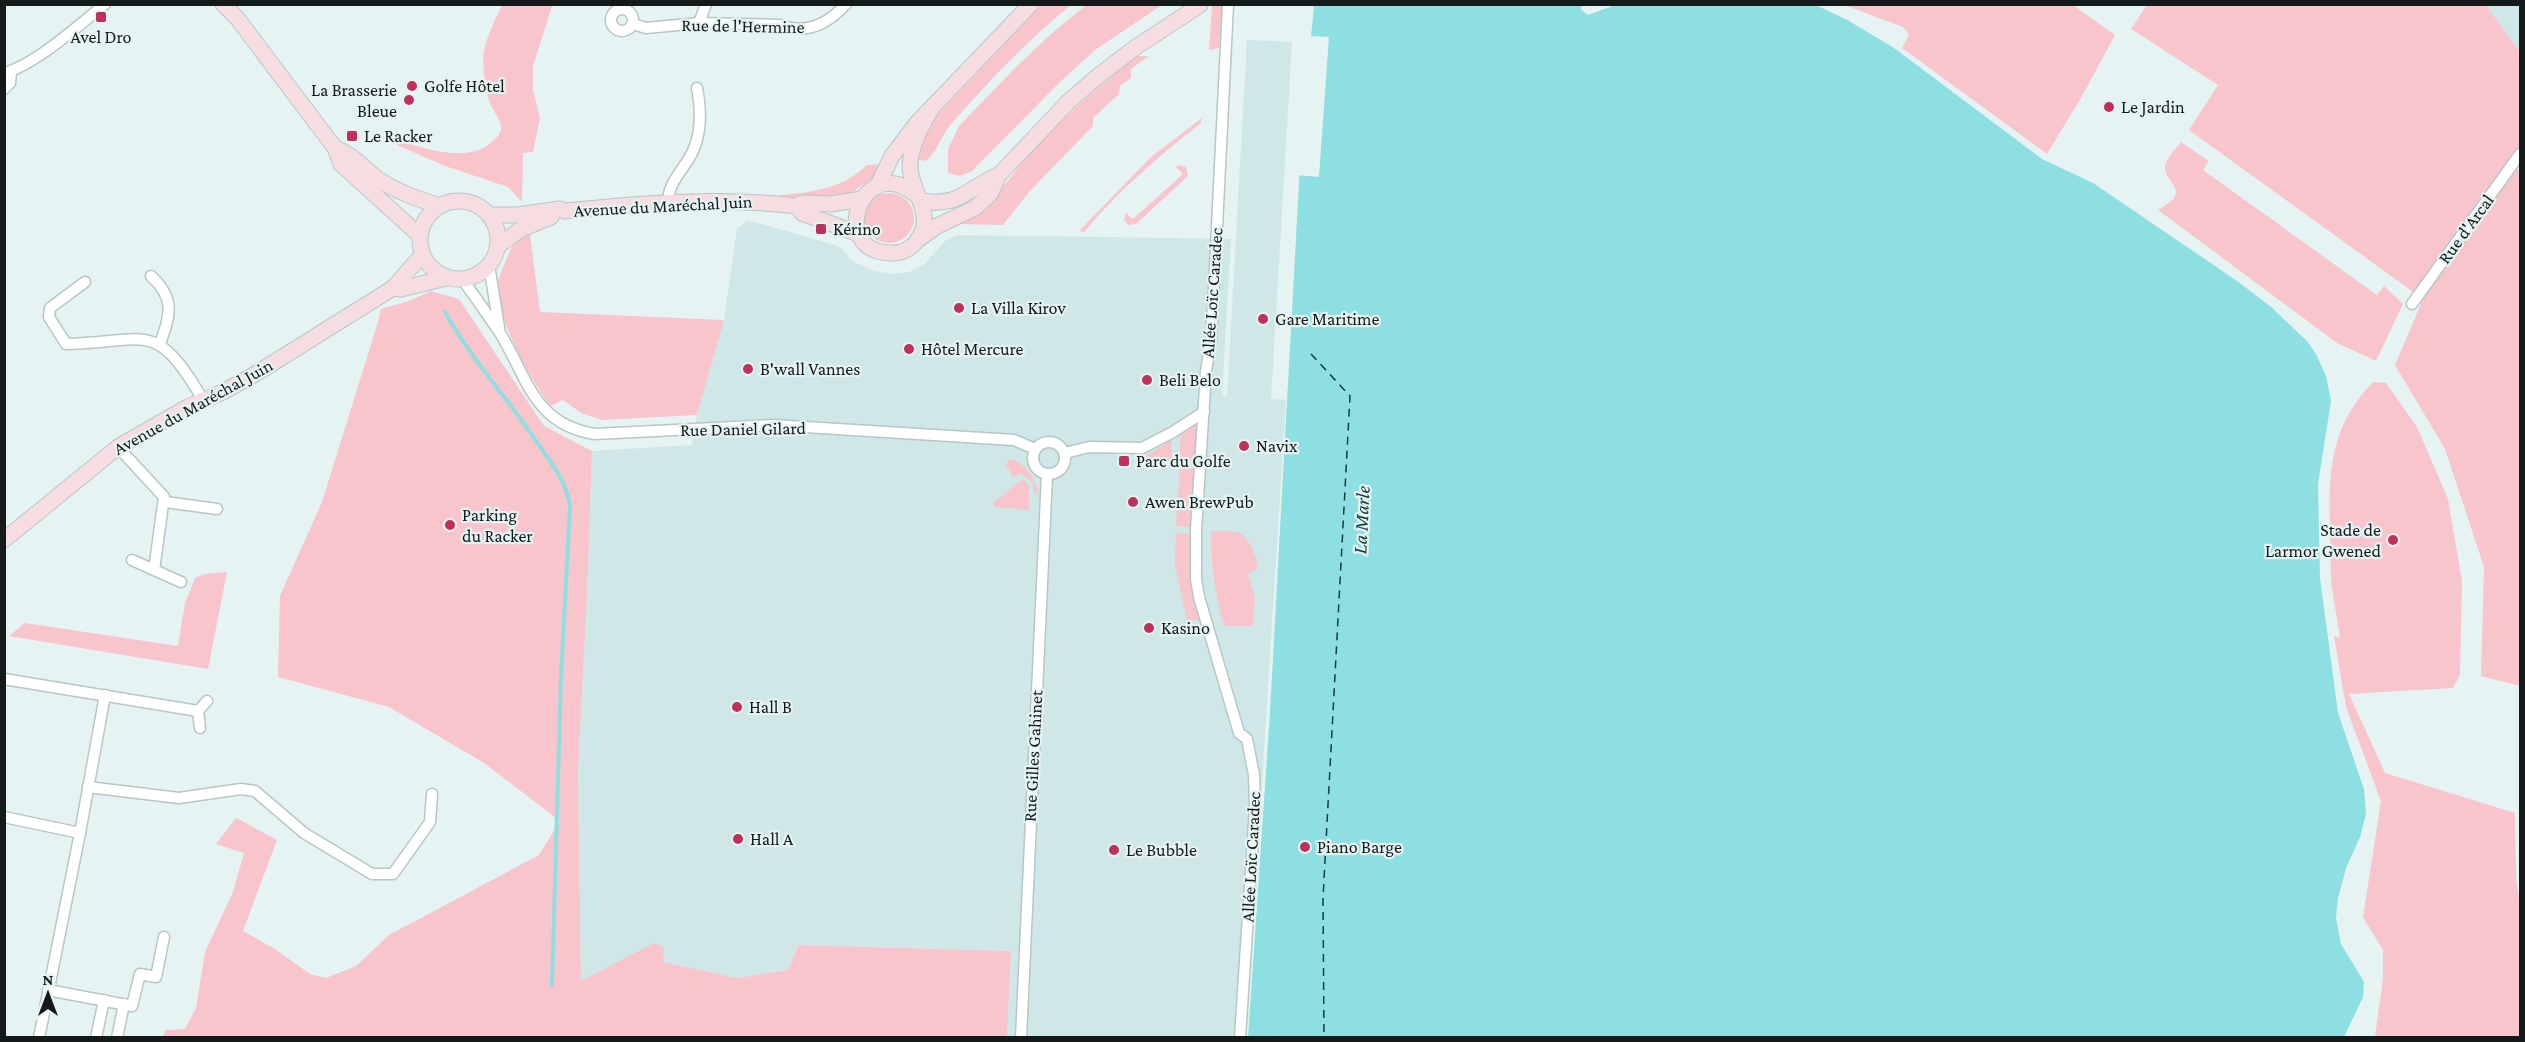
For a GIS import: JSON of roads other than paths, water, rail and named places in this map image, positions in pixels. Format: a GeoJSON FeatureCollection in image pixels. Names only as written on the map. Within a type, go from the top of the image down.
{"type":"FeatureCollection","features":[{"type":"Feature","properties":{"kind":"main road"},"geometry":{"type":"LineString","coordinates":[[223,4],[237,18],[335,148],[341,164],[419,235]]}},
{"type":"Feature","properties":{"kind":"main road"},"geometry":{"type":"LineString","coordinates":[[999,175],[982,182],[952,202],[939,203],[919,199],[902,186],[885,184],[877,187],[861,200],[855,217],[859,234],[873,249],[893,254],[912,246],[936,226],[975,208],[990,194],[999,175],[1068,102],[1098,76],[1165,27],[1200,5]]}},
{"type":"Feature","properties":{"kind":"main road"},"geometry":{"type":"LineString","coordinates":[[877,187],[889,161],[909,132],[1021,8]]}},
{"type":"Feature","properties":{"kind":"main road"},"geometry":{"type":"LineString","coordinates":[[919,239],[925,220],[910,170],[910,161],[922,123],[933,106]]}},
{"type":"Feature","properties":{"kind":"main road"},"geometry":{"type":"LineString","coordinates":[[335,148],[347,152],[396,190],[440,206]]}},
{"type":"Feature","properties":{"kind":"main road","name":"Avenue du Maréchal Juin"},"geometry":{"type":"LineString","coordinates":[[498,246],[520,229],[564,211],[668,203],[753,201],[797,206],[802,203],[831,204],[861,200]]}},
{"type":"Feature","properties":{"kind":"main road"},"geometry":{"type":"LineString","coordinates":[[448,202],[466,202],[482,208],[489,215],[496,229],[498,246],[489,265],[478,275],[463,280],[446,278],[435,273],[422,255],[419,235],[426,218],[448,202]]}},
{"type":"Feature","properties":{"kind":"main road","name":"Avenue du Maréchal Juin"},"geometry":{"type":"LineString","coordinates":[[797,206],[802,213],[859,234]]}},
{"type":"Feature","properties":{"kind":"main road","name":"Avenue du Maréchal Juin"},"geometry":{"type":"LineString","coordinates":[[489,215],[516,215],[560,209],[564,211]]}},
{"type":"Feature","properties":{"kind":"main road","name":"Avenue du Maréchal Juin"},"geometry":{"type":"LineString","coordinates":[[4,540],[118,447],[257,373],[393,288],[422,255]]}},
{"type":"Feature","properties":{"kind":"main road","name":"Avenue du Maréchal Juin"},"geometry":{"type":"LineString","coordinates":[[393,288],[401,289],[446,278]]}},
{"type":"Feature","properties":{"kind":"street"},"geometry":{"type":"LineString","coordinates":[[4,89],[10,83],[8,72],[36,56],[105,4]]}},
{"type":"Feature","properties":{"kind":"street"},"geometry":{"type":"LineString","coordinates":[[699,23],[706,4]]}},
{"type":"Feature","properties":{"kind":"street","name":"Rue de l'Hermine"},"geometry":{"type":"LineString","coordinates":[[633,24],[646,28],[699,23],[780,25],[791,29],[805,28],[828,21],[846,4]]}},
{"type":"Feature","properties":{"kind":"street","name":"Allée Loïc Caradec"},"geometry":{"type":"LineString","coordinates":[[1228,4],[1211,341],[1206,371],[1196,530],[1196,579],[1199,597],[1239,733],[1247,739],[1254,775],[1255,808],[1240,1038]]}},
{"type":"Feature","properties":{"kind":"street","name":"Rue de l'Hermine"},"geometry":{"type":"LineString","coordinates":[[623,7],[632,16],[633,24],[624,31],[613,27],[611,18],[623,7]]}},
{"type":"Feature","properties":{"kind":"street"},"geometry":{"type":"LineString","coordinates":[[668,203],[670,186],[684,167],[696,144],[700,105],[697,88]]}},
{"type":"Feature","properties":{"kind":"street","name":"Rue d'Arcal"},"geometry":{"type":"LineString","coordinates":[[2412,304],[2520,154]]}},
{"type":"Feature","properties":{"kind":"street","name":"Rue Daniel Gilard"},"geometry":{"type":"LineString","coordinates":[[489,265],[500,334]]}},
{"type":"Feature","properties":{"kind":"street"},"geometry":{"type":"LineString","coordinates":[[151,276],[166,291],[168,308],[160,344]]}},
{"type":"Feature","properties":{"kind":"street","name":"Rue Daniel Gilard"},"geometry":{"type":"LineString","coordinates":[[463,280],[500,334],[532,395],[545,411],[560,423],[581,432],[596,434],[761,426],[809,427],[1014,440],[1035,449]]}},
{"type":"Feature","properties":{"kind":"street"},"geometry":{"type":"LineString","coordinates":[[85,282],[50,308],[49,317],[66,344],[148,338],[160,344],[178,361],[203,400]]}},
{"type":"Feature","properties":{"kind":"street"},"geometry":{"type":"LineString","coordinates":[[1065,453],[1089,447],[1142,448],[1204,412]]}},
{"type":"Feature","properties":{"kind":"street"},"geometry":{"type":"LineString","coordinates":[[1043,442],[1058,444],[1065,453],[1062,469],[1055,473],[1047,475],[1035,468],[1033,462],[1035,449],[1043,442]]}},
{"type":"Feature","properties":{"kind":"street"},"geometry":{"type":"LineString","coordinates":[[118,447],[162,493],[165,502],[154,570]]}},
{"type":"Feature","properties":{"kind":"street","name":"Rue Gilles Gahinet"},"geometry":{"type":"LineString","coordinates":[[1021,1038],[1047,475]]}},
{"type":"Feature","properties":{"kind":"street"},"geometry":{"type":"LineString","coordinates":[[165,502],[218,509]]}},
{"type":"Feature","properties":{"kind":"street"},"geometry":{"type":"LineString","coordinates":[[132,560],[181,582]]}},
{"type":"Feature","properties":{"kind":"street"},"geometry":{"type":"LineString","coordinates":[[4,678],[198,711]]}},
{"type":"Feature","properties":{"kind":"street"},"geometry":{"type":"LineString","coordinates":[[39,1038],[105,694]]}},
{"type":"Feature","properties":{"kind":"street"},"geometry":{"type":"LineString","coordinates":[[200,728],[198,711],[207,701]]}},
{"type":"Feature","properties":{"kind":"street"},"geometry":{"type":"LineString","coordinates":[[88,787],[179,798],[241,789],[255,791],[304,833],[377,875],[393,873],[430,822],[432,794]]}},
{"type":"Feature","properties":{"kind":"street"},"geometry":{"type":"LineString","coordinates":[[4,817],[80,833]]}},
{"type":"Feature","properties":{"kind":"street"},"geometry":{"type":"LineString","coordinates":[[48,990],[132,1006],[140,974],[156,977],[164,938]]}},
{"type":"Feature","properties":{"kind":"street"},"geometry":{"type":"LineString","coordinates":[[96,1038],[104,1000]]}},
{"type":"Feature","properties":{"kind":"street"},"geometry":{"type":"LineString","coordinates":[[117,1038],[124,1004]]}},
{"type":"Feature","properties":{"kind":"water","name":"La Marle"},"geometry":{"type":"Polygon","coordinates":[[[1582,4],[1581,10],[1588,15],[1618,4],[1816,5],[1849,21],[1894,48],[2042,159],[2093,183],[2237,281],[2270,306],[2307,341],[2326,376],[2331,401],[2318,484],[2320,578],[2338,713],[2364,789],[2366,814],[2360,837],[2346,868],[2338,898],[2336,918],[2341,944],[2364,982],[2363,997],[2344,1037],[1248,1038],[1270,712],[1301,147],[1314,5],[1582,4]]]}},
{"type":"Feature","properties":{"kind":"waterway"},"geometry":{"type":"LineString","coordinates":[[445,312],[466,346],[554,467],[565,488],[570,506],[561,676],[552,985]]}},
{"type":"Feature","properties":{"kind":"place","name":"Avel Dro"},"geometry":{"type":"Point","coordinates":[101,17]}},
{"type":"Feature","properties":{"kind":"place","name":"Golfe Hôtel"},"geometry":{"type":"Point","coordinates":[412,86]}},
{"type":"Feature","properties":{"kind":"place","name":"La Brasserie Bleue"},"geometry":{"type":"Point","coordinates":[409,100]}},
{"type":"Feature","properties":{"kind":"place","name":"Le Jardin"},"geometry":{"type":"Point","coordinates":[2109,107]}},
{"type":"Feature","properties":{"kind":"place","name":"Le Racker"},"geometry":{"type":"Point","coordinates":[352,136]}},
{"type":"Feature","properties":{"kind":"place","name":"Kérino"},"geometry":{"type":"Point","coordinates":[821,229]}},
{"type":"Feature","properties":{"kind":"place","name":"La Villa Kirov"},"geometry":{"type":"Point","coordinates":[959,308]}},
{"type":"Feature","properties":{"kind":"place","name":"Gare Maritime"},"geometry":{"type":"Point","coordinates":[1263,319]}},
{"type":"Feature","properties":{"kind":"place","name":"Hôtel Mercure"},"geometry":{"type":"Point","coordinates":[909,349]}},
{"type":"Feature","properties":{"kind":"place","name":"B'wall Vannes"},"geometry":{"type":"Point","coordinates":[748,369]}},
{"type":"Feature","properties":{"kind":"place","name":"Beli Belo"},"geometry":{"type":"Point","coordinates":[1147,380]}},
{"type":"Feature","properties":{"kind":"place","name":"Navix"},"geometry":{"type":"Point","coordinates":[1244,446]}},
{"type":"Feature","properties":{"kind":"place","name":"Parc du Golfe"},"geometry":{"type":"Point","coordinates":[1124,461]}},
{"type":"Feature","properties":{"kind":"place","name":"Awen BrewPub"},"geometry":{"type":"Point","coordinates":[1133,502]}},
{"type":"Feature","properties":{"kind":"place","name":"Parking du Racker"},"geometry":{"type":"Point","coordinates":[450,525]}},
{"type":"Feature","properties":{"kind":"place","name":"Stade de Larmor Gwened"},"geometry":{"type":"Point","coordinates":[2393,540]}},
{"type":"Feature","properties":{"kind":"place","name":"Kasino"},"geometry":{"type":"Point","coordinates":[1149,628]}},
{"type":"Feature","properties":{"kind":"place","name":"Hall B"},"geometry":{"type":"Point","coordinates":[737,707]}},
{"type":"Feature","properties":{"kind":"place","name":"Hall A"},"geometry":{"type":"Point","coordinates":[738,839]}},
{"type":"Feature","properties":{"kind":"place","name":"Piano Barge"},"geometry":{"type":"Point","coordinates":[1305,847]}},
{"type":"Feature","properties":{"kind":"place","name":"Le Bubble"},"geometry":{"type":"Point","coordinates":[1114,850]}}]}
